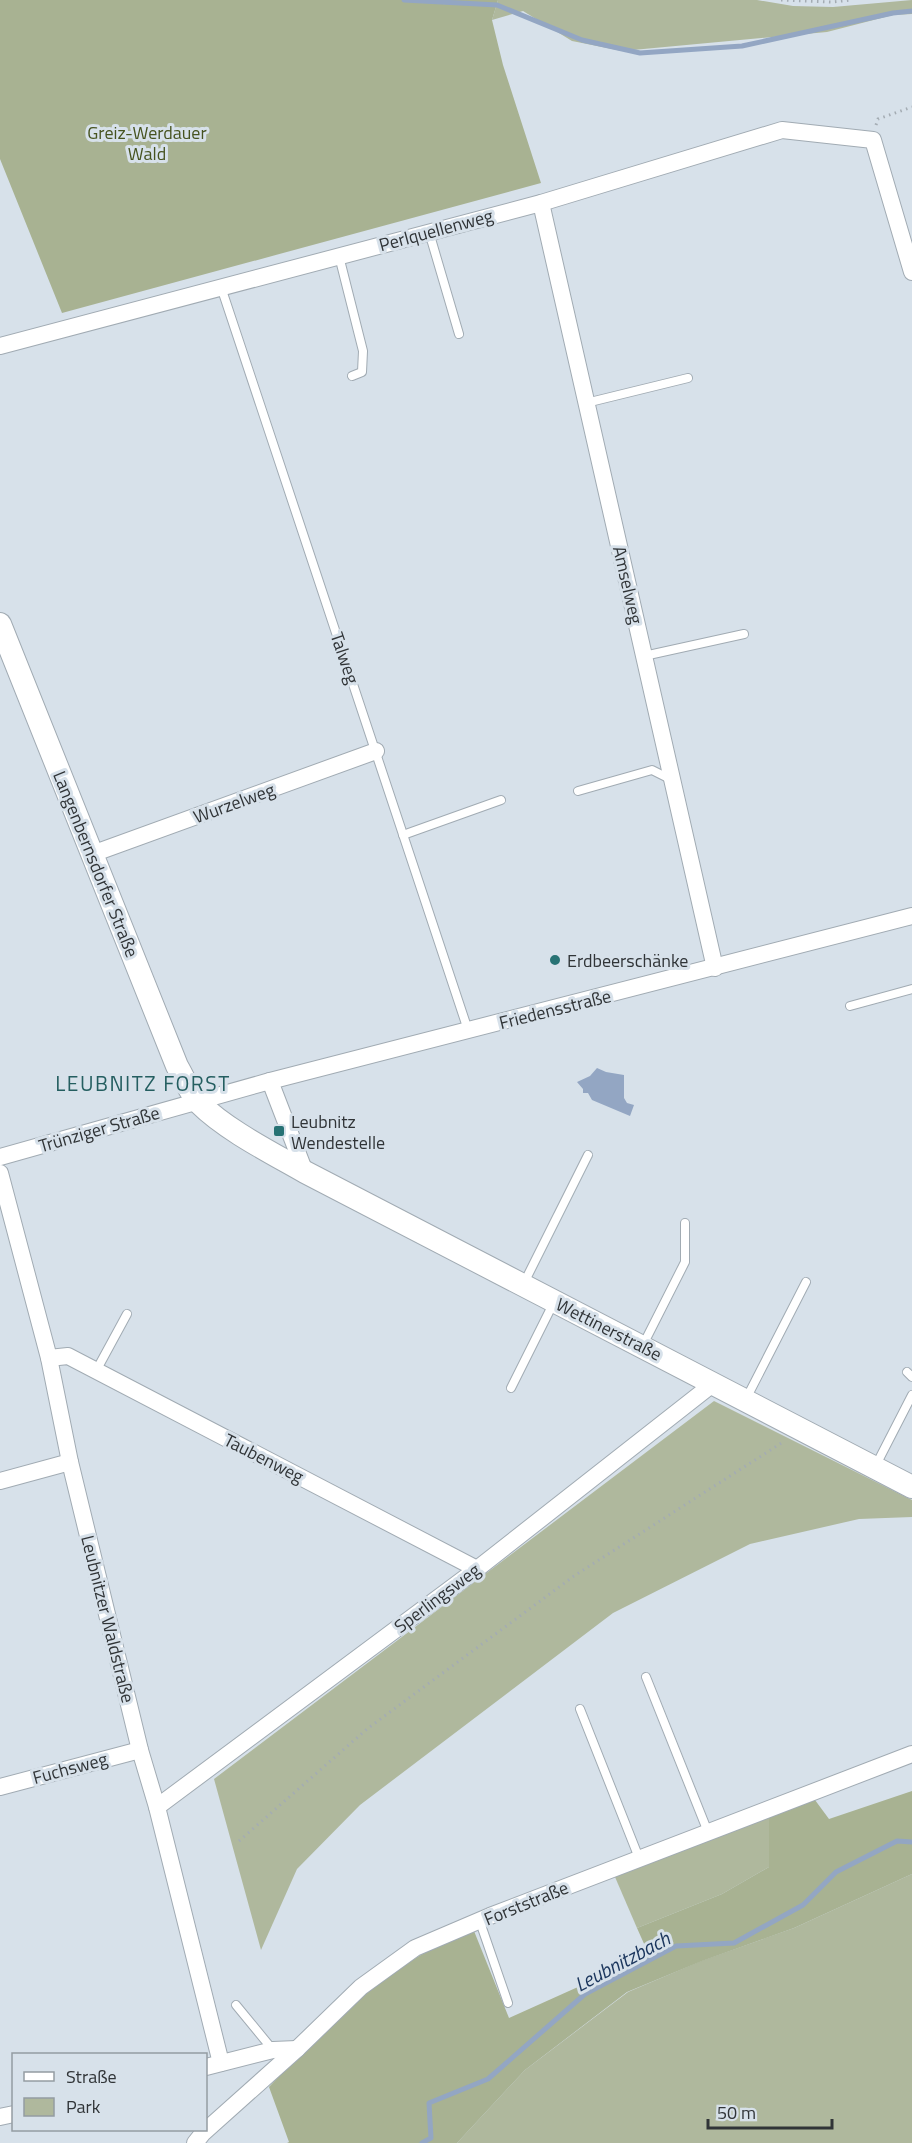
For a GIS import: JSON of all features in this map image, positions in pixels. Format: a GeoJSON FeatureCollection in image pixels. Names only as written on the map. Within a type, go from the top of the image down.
{"type":"FeatureCollection","features":[{"type":"Feature","properties":{"kind":"street","name":"Perlquellenweg"},"geometry":{"type":"LineString","coordinates":[[0,346],[541,203],[782,130],[873,140]]}},
{"type":"Feature","properties":{"kind":"street"},"geometry":{"type":"LineString","coordinates":[[873,140],[912,272]]}},
{"type":"Feature","properties":{"kind":"street","name":"Amselweg"},"geometry":{"type":"LineString","coordinates":[[541,203],[715,968]]}},
{"type":"Feature","properties":{"kind":"street","name":"Langenbernsdorfer Straße"},"geometry":{"type":"LineString","coordinates":[[0,624],[177,1066],[198,1101]]}},
{"type":"Feature","properties":{"kind":"street","name":"Wurzelweg"},"geometry":{"type":"LineString","coordinates":[[92,854],[376,751]]}},
{"type":"Feature","properties":{"kind":"street","name":"Friedensstraße"},"geometry":{"type":"LineString","coordinates":[[198,1101],[912,916]]}},
{"type":"Feature","properties":{"kind":"street"},"geometry":{"type":"LineString","coordinates":[[270,1081],[305,1172]]}},
{"type":"Feature","properties":{"kind":"street","name":"Trünziger Straße"},"geometry":{"type":"LineString","coordinates":[[0,1157],[198,1101]]}},
{"type":"Feature","properties":{"kind":"street","name":"Wettinerstraße"},"geometry":{"type":"LineString","coordinates":[[198,1101],[259,1146],[305,1172],[912,1487]]}},
{"type":"Feature","properties":{"kind":"street","name":"Leubnitzer Waldstraße"},"geometry":{"type":"LineString","coordinates":[[0,1173],[49,1358],[70,1462],[140,1750],[157,1807],[213,2065]]}},
{"type":"Feature","properties":{"kind":"street","name":"Taubenweg"},"geometry":{"type":"LineString","coordinates":[[49,1358],[68,1356],[477,1569]]}},
{"type":"Feature","properties":{"kind":"street","name":"Sperlingsweg"},"geometry":{"type":"LineString","coordinates":[[157,1807],[477,1569],[714,1383]]}},
{"type":"Feature","properties":{"kind":"street"},"geometry":{"type":"LineString","coordinates":[[0,1481],[70,1462]]}},
{"type":"Feature","properties":{"kind":"street","name":"Fuchsweg"},"geometry":{"type":"LineString","coordinates":[[0,1787],[140,1750]]}},
{"type":"Feature","properties":{"kind":"street","name":"Forststraße"},"geometry":{"type":"LineString","coordinates":[[207,2129],[297,2049],[361,1987],[415,1948],[490,1916],[912,1754]]}},
{"type":"Feature","properties":{"kind":"street"},"geometry":{"type":"LineString","coordinates":[[213,2065],[273,2050],[297,2049]]}},
{"type":"Feature","properties":{"kind":"street","name":"Forststraße"},"geometry":{"type":"LineString","coordinates":[[195,2143],[205,2131]]}},
{"type":"Feature","properties":{"kind":"lane"},"geometry":{"type":"LineString","coordinates":[[429,232],[459,334]]}},
{"type":"Feature","properties":{"kind":"lane"},"geometry":{"type":"LineString","coordinates":[[339,256],[363,351],[362,372],[352,376]]}},
{"type":"Feature","properties":{"kind":"lane","name":"Talweg"},"geometry":{"type":"LineString","coordinates":[[221,287],[468,1030]]}},
{"type":"Feature","properties":{"kind":"lane"},"geometry":{"type":"LineString","coordinates":[[586,403],[688,378]]}},
{"type":"Feature","properties":{"kind":"lane"},"geometry":{"type":"LineString","coordinates":[[644,656],[744,634]]}},
{"type":"Feature","properties":{"kind":"lane"},"geometry":{"type":"LineString","coordinates":[[578,791],[652,770],[673,781]]}},
{"type":"Feature","properties":{"kind":"lane"},"geometry":{"type":"LineString","coordinates":[[404,835],[501,800]]}},
{"type":"Feature","properties":{"kind":"lane"},"geometry":{"type":"LineString","coordinates":[[850,1006],[912,989]]}},
{"type":"Feature","properties":{"kind":"lane"},"geometry":{"type":"LineString","coordinates":[[523,1285],[588,1155]]}},
{"type":"Feature","properties":{"kind":"lane"},"geometry":{"type":"LineString","coordinates":[[642,1347],[686,1262],[685,1223]]}},
{"type":"Feature","properties":{"kind":"lane"},"geometry":{"type":"LineString","coordinates":[[746,1400],[806,1282]]}},
{"type":"Feature","properties":{"kind":"lane"},"geometry":{"type":"LineString","coordinates":[[511,1388],[555,1301]]}},
{"type":"Feature","properties":{"kind":"lane"},"geometry":{"type":"LineString","coordinates":[[96,1371],[128,1314]]}},
{"type":"Feature","properties":{"kind":"lane"},"geometry":{"type":"LineString","coordinates":[[875,1467],[912,1395]]}},
{"type":"Feature","properties":{"kind":"lane"},"geometry":{"type":"LineString","coordinates":[[646,1677],[708,1832]]}},
{"type":"Feature","properties":{"kind":"lane"},"geometry":{"type":"LineString","coordinates":[[580,1709],[639,1858]]}},
{"type":"Feature","properties":{"kind":"lane"},"geometry":{"type":"LineString","coordinates":[[480,1922],[508,2003]]}},
{"type":"Feature","properties":{"kind":"lane"},"geometry":{"type":"LineString","coordinates":[[236,2005],[273,2050]]}},
{"type":"Feature","properties":{"kind":"path"},"geometry":{"type":"LineString","coordinates":[[781,0],[832,2],[852,0]]}},
{"type":"Feature","properties":{"kind":"path"},"geometry":{"type":"LineString","coordinates":[[873,140],[878,119],[912,107]]}},
{"type":"Feature","properties":{"kind":"path"},"geometry":{"type":"LineString","coordinates":[[239,1841],[367,1729],[574,1576],[802,1430]]}},
{"type":"Feature","properties":{"kind":"green space","name":"Greiz-Werdauer Wald"},"geometry":{"type":"Polygon","coordinates":[[[0,0],[498,0],[492,20],[503,65],[541,183],[62,313],[0,159],[0,0]]]}},
{"type":"Feature","properties":{"kind":"green space"},"geometry":{"type":"Polygon","coordinates":[[[498,0],[757,0],[793,6],[833,7],[912,0],[912,14],[893,15],[827,32],[622,51],[572,41],[523,11],[492,20],[498,0]]]}},
{"type":"Feature","properties":{"kind":"green space"},"geometry":{"type":"Polygon","coordinates":[[[714,1401],[912,1500],[912,1517],[859,1519],[750,1544],[613,1613],[360,1805],[297,1869],[261,1950],[214,1779],[714,1401]]]}},
{"type":"Feature","properties":{"kind":"green space"},"geometry":{"type":"Polygon","coordinates":[[[912,1791],[912,1874],[794,1928],[702,1961],[627,1992],[525,2070],[457,2143],[287,2143],[289,2142],[269,2087],[340,2016],[378,1984],[419,1956],[474,1931],[509,2018],[649,1955],[637,1928],[722,1894],[769,1867],[769,1817],[815,1800],[829,1819],[912,1791]]]}},
{"type":"Feature","properties":{"kind":"green space"},"geometry":{"type":"Polygon","coordinates":[[[769,1817],[769,1867],[722,1894],[637,1928],[615,1877],[769,1817]]]}},
{"type":"Feature","properties":{"kind":"green space"},"geometry":{"type":"Polygon","coordinates":[[[912,1874],[912,2143],[457,2143],[525,2070],[628,1992],[701,1961],[794,1928],[912,1874]]]}},
{"type":"Feature","properties":{"kind":"water"},"geometry":{"type":"Polygon","coordinates":[[[597,1068],[624,1075],[624,1098],[627,1103],[634,1105],[630,1116],[592,1100],[588,1093],[583,1093],[583,1089],[577,1082],[590,1076],[597,1068]]]}},
{"type":"Feature","properties":{"kind":"waterway"},"geometry":{"type":"LineString","coordinates":[[404,0],[497,5],[582,40],[640,53],[742,46],[893,13],[912,11]]}},
{"type":"Feature","properties":{"kind":"waterway","name":"Leubnitzbach"},"geometry":{"type":"LineString","coordinates":[[422,2143],[431,2138],[429,2103],[488,2079],[585,1994],[676,1946],[734,1943],[803,1905],[836,1872],[897,1841],[912,1842]]}},
{"type":"Feature","properties":{"kind":"place","name":"Erdbeerschänke"},"geometry":{"type":"Point","coordinates":[555,960]}},
{"type":"Feature","properties":{"kind":"place","name":"Leubnitz Wendestelle"},"geometry":{"type":"Point","coordinates":[279,1131]}},
{"type":"Feature","properties":{"kind":"district","name":"LEUBNITZ FORST"},"geometry":{"type":"Point","coordinates":[143,1083]}}]}
